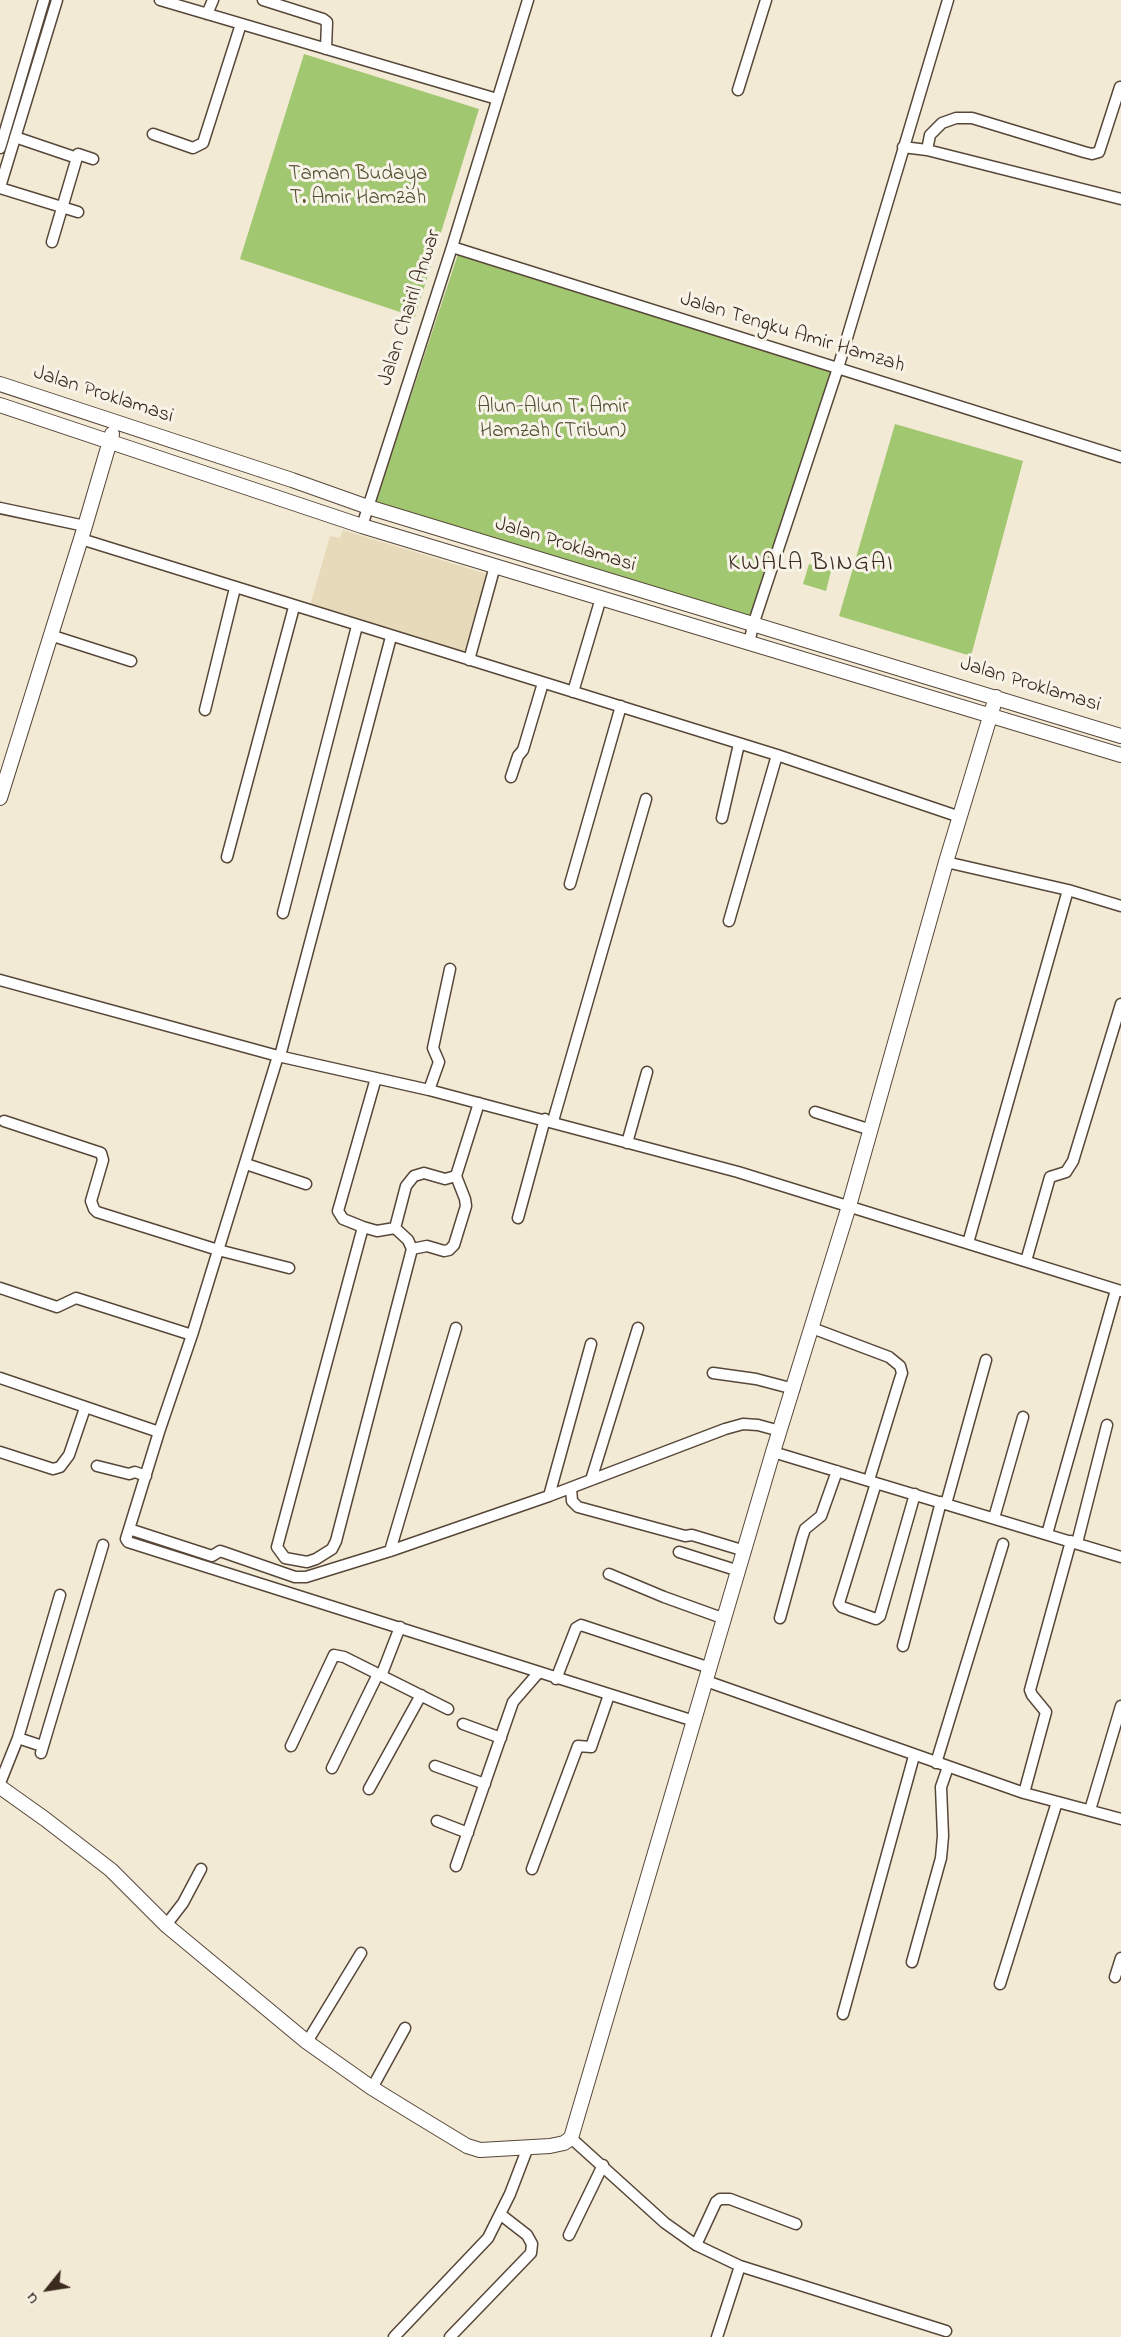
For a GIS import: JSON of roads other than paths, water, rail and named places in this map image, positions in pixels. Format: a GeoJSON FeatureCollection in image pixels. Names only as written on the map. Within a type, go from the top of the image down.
{"type":"FeatureCollection","features":[{"type":"Feature","properties":{"kind":"street"},"geometry":{"type":"LineString","coordinates":[[0,148],[44,0]]}},
{"type":"Feature","properties":{"kind":"street"},"geometry":{"type":"LineString","coordinates":[[57,0],[0,188],[78,212]]}},
{"type":"Feature","properties":{"kind":"street"},"geometry":{"type":"LineString","coordinates":[[160,0],[497,99]]}},
{"type":"Feature","properties":{"kind":"street"},"geometry":{"type":"LineString","coordinates":[[207,14],[213,0]]}},
{"type":"Feature","properties":{"kind":"street"},"geometry":{"type":"LineString","coordinates":[[263,0],[327,22],[326,49]]}},
{"type":"Feature","properties":{"kind":"street","name":"Jalan Chairil Anwar"},"geometry":{"type":"LineString","coordinates":[[362,526],[452,247],[528,0]]}},
{"type":"Feature","properties":{"kind":"street"},"geometry":{"type":"LineString","coordinates":[[738,90],[766,0]]}},
{"type":"Feature","properties":{"kind":"street"},"geometry":{"type":"LineString","coordinates":[[749,644],[753,625],[838,368],[948,0]]}},
{"type":"Feature","properties":{"kind":"street"},"geometry":{"type":"LineString","coordinates":[[153,134],[193,148],[203,143],[241,24]]}},
{"type":"Feature","properties":{"kind":"street"},"geometry":{"type":"LineString","coordinates":[[927,150],[930,135],[942,123],[956,118],[972,118],[1084,152],[1092,154],[1099,152],[1120,87]]}},
{"type":"Feature","properties":{"kind":"street"},"geometry":{"type":"LineString","coordinates":[[15,137],[77,158]]}},
{"type":"Feature","properties":{"kind":"street"},"geometry":{"type":"LineString","coordinates":[[903,147],[927,150],[1121,199]]}},
{"type":"Feature","properties":{"kind":"street"},"geometry":{"type":"LineString","coordinates":[[52,242],[78,154],[93,159]]}},
{"type":"Feature","properties":{"kind":"street","name":"Jalan Tengku Amir Hamzah"},"geometry":{"type":"LineString","coordinates":[[452,247],[1121,457]]}},
{"type":"Feature","properties":{"kind":"street","name":"Jalan Proklamasi"},"geometry":{"type":"LineString","coordinates":[[0,384],[368,507],[1121,736]]}},
{"type":"Feature","properties":{"kind":"street","name":"Jalan Proklamasi"},"geometry":{"type":"LineString","coordinates":[[0,405],[362,526],[1121,755]]}},
{"type":"Feature","properties":{"kind":"street"},"geometry":{"type":"LineString","coordinates":[[0,798],[115,423]]}},
{"type":"Feature","properties":{"kind":"street"},"geometry":{"type":"LineString","coordinates":[[0,508],[83,532],[235,588],[294,607],[777,755],[960,817]]}},
{"type":"Feature","properties":{"kind":"street"},"geometry":{"type":"LineString","coordinates":[[469,660],[495,566]]}},
{"type":"Feature","properties":{"kind":"street"},"geometry":{"type":"LineString","coordinates":[[204,710],[235,588]]}},
{"type":"Feature","properties":{"kind":"street"},"geometry":{"type":"LineString","coordinates":[[573,692],[601,598]]}},
{"type":"Feature","properties":{"kind":"street"},"geometry":{"type":"LineString","coordinates":[[226,857],[294,607]]}},
{"type":"Feature","properties":{"kind":"street"},"geometry":{"type":"LineString","coordinates":[[283,913],[357,626]]}},
{"type":"Feature","properties":{"kind":"street"},"geometry":{"type":"LineString","coordinates":[[50,635],[131,662]]}},
{"type":"Feature","properties":{"kind":"street"},"geometry":{"type":"LineString","coordinates":[[391,637],[279,1056],[128,1533],[131,1545],[400,1627],[694,1721]]}},
{"type":"Feature","properties":{"kind":"street"},"geometry":{"type":"LineString","coordinates":[[511,777],[518,756],[523,750],[543,683]]}},
{"type":"Feature","properties":{"kind":"street"},"geometry":{"type":"LineString","coordinates":[[60,1595],[18,1738],[0,1785],[111,1870],[166,1925],[307,2042],[372,2088],[467,2146],[480,2150],[550,2146],[564,2143],[571,2138],[773,1452],[849,1206],[946,862],[996,697]]}},
{"type":"Feature","properties":{"kind":"street"},"geometry":{"type":"LineString","coordinates":[[570,884],[621,706]]}},
{"type":"Feature","properties":{"kind":"street"},"geometry":{"type":"LineString","coordinates":[[722,818],[739,744]]}},
{"type":"Feature","properties":{"kind":"street"},"geometry":{"type":"LineString","coordinates":[[729,921],[777,755]]}},
{"type":"Feature","properties":{"kind":"street"},"geometry":{"type":"LineString","coordinates":[[518,1218],[646,799]]}},
{"type":"Feature","properties":{"kind":"street"},"geometry":{"type":"LineString","coordinates":[[946,862],[1068,890],[1121,906]]}},
{"type":"Feature","properties":{"kind":"street"},"geometry":{"type":"LineString","coordinates":[[968,1243],[1068,890]]}},
{"type":"Feature","properties":{"kind":"street"},"geometry":{"type":"LineString","coordinates":[[429,1090],[439,1062],[433,1048],[450,969]]}},
{"type":"Feature","properties":{"kind":"street"},"geometry":{"type":"LineString","coordinates":[[0,980],[279,1056],[549,1120],[738,1172],[1119,1290],[1048,1527]]}},
{"type":"Feature","properties":{"kind":"street"},"geometry":{"type":"LineString","coordinates":[[1026,1261],[1050,1176],[1066,1172],[1073,1161],[1121,1004]]}},
{"type":"Feature","properties":{"kind":"street"},"geometry":{"type":"LineString","coordinates":[[627,1143],[647,1072]]}},
{"type":"Feature","properties":{"kind":"street"},"geometry":{"type":"LineString","coordinates":[[376,1078],[338,1211],[343,1220],[363,1227],[377,1231],[395,1228]]}},
{"type":"Feature","properties":{"kind":"street"},"geometry":{"type":"LineString","coordinates":[[412,1249],[427,1246],[444,1251],[454,1245],[466,1206],[456,1176],[479,1103]]}},
{"type":"Feature","properties":{"kind":"street"},"geometry":{"type":"LineString","coordinates":[[815,1112],[871,1130]]}},
{"type":"Feature","properties":{"kind":"street"},"geometry":{"type":"LineString","coordinates":[[4,1121],[101,1153],[103,1160],[91,1201],[93,1209],[218,1250],[289,1268]]}},
{"type":"Feature","properties":{"kind":"street"},"geometry":{"type":"LineString","coordinates":[[246,1164],[306,1184]]}},
{"type":"Feature","properties":{"kind":"street"},"geometry":{"type":"LineString","coordinates":[[395,1228],[406,1186],[414,1176],[424,1173],[445,1179],[456,1176]]}},
{"type":"Feature","properties":{"kind":"street"},"geometry":{"type":"LineString","coordinates":[[363,1227],[278,1547],[285,1558],[307,1562],[332,1549],[336,1541],[412,1249],[408,1240],[395,1228]]}},
{"type":"Feature","properties":{"kind":"street"},"geometry":{"type":"LineString","coordinates":[[0,1288],[57,1307],[76,1298],[192,1335]]}},
{"type":"Feature","properties":{"kind":"street"},"geometry":{"type":"LineString","coordinates":[[390,1551],[456,1328]]}},
{"type":"Feature","properties":{"kind":"street"},"geometry":{"type":"LineString","coordinates":[[591,1480],[638,1328]]}},
{"type":"Feature","properties":{"kind":"street"},"geometry":{"type":"LineString","coordinates":[[812,1328],[889,1357],[900,1366],[902,1373],[839,1603],[842,1607],[876,1619],[879,1617],[915,1494]]}},
{"type":"Feature","properties":{"kind":"street"},"geometry":{"type":"LineString","coordinates":[[549,1496],[591,1344]]}},
{"type":"Feature","properties":{"kind":"street"},"geometry":{"type":"LineString","coordinates":[[903,1646],[986,1360]]}},
{"type":"Feature","properties":{"kind":"street"},"geometry":{"type":"LineString","coordinates":[[713,1373],[756,1379],[794,1389]]}},
{"type":"Feature","properties":{"kind":"street"},"geometry":{"type":"LineString","coordinates":[[0,1378],[159,1432]]}},
{"type":"Feature","properties":{"kind":"street"},"geometry":{"type":"LineString","coordinates":[[0,1452],[53,1469],[60,1467],[69,1455],[85,1408]]}},
{"type":"Feature","properties":{"kind":"street"},"geometry":{"type":"LineString","coordinates":[[996,1512],[1023,1417]]}},
{"type":"Feature","properties":{"kind":"street"},"geometry":{"type":"LineString","coordinates":[[128,1533],[212,1556],[220,1551],[295,1577],[322,1573],[549,1496],[571,1493],[591,1480],[742,1424],[758,1425],[780,1431]]}},
{"type":"Feature","properties":{"kind":"street"},"geometry":{"type":"LineString","coordinates":[[1024,1793],[1046,1712],[1030,1690],[1077,1537],[1107,1425]]}},
{"type":"Feature","properties":{"kind":"street"},"geometry":{"type":"LineString","coordinates":[[773,1452],[915,1494],[946,1498],[1048,1527],[1121,1557]]}},
{"type":"Feature","properties":{"kind":"street"},"geometry":{"type":"LineString","coordinates":[[97,1466],[146,1476]]}},
{"type":"Feature","properties":{"kind":"street"},"geometry":{"type":"LineString","coordinates":[[780,1618],[802,1538],[806,1529],[821,1516],[837,1471]]}},
{"type":"Feature","properties":{"kind":"street"},"geometry":{"type":"LineString","coordinates":[[571,1493],[578,1507],[685,1536],[692,1535],[745,1551]]}},
{"type":"Feature","properties":{"kind":"street"},"geometry":{"type":"LineString","coordinates":[[936,1763],[1003,1544]]}},
{"type":"Feature","properties":{"kind":"street"},"geometry":{"type":"LineString","coordinates":[[18,1738],[41,1749],[103,1545]]}},
{"type":"Feature","properties":{"kind":"street"},"geometry":{"type":"LineString","coordinates":[[679,1552],[739,1571]]}},
{"type":"Feature","properties":{"kind":"street"},"geometry":{"type":"LineString","coordinates":[[609,1574],[663,1597],[725,1619]]}},
{"type":"Feature","properties":{"kind":"street"},"geometry":{"type":"LineString","coordinates":[[556,1678],[576,1628],[581,1625],[914,1756],[1024,1793],[1121,1819]]}},
{"type":"Feature","properties":{"kind":"street"},"geometry":{"type":"LineString","coordinates":[[332,1768],[380,1675],[400,1627]]}},
{"type":"Feature","properties":{"kind":"street"},"geometry":{"type":"LineString","coordinates":[[291,1746],[334,1655],[344,1657],[448,1709]]}},
{"type":"Feature","properties":{"kind":"street"},"geometry":{"type":"LineString","coordinates":[[456,1866],[513,1702],[539,1672]]}},
{"type":"Feature","properties":{"kind":"street"},"geometry":{"type":"LineString","coordinates":[[369,1789],[421,1695]]}},
{"type":"Feature","properties":{"kind":"street"},"geometry":{"type":"LineString","coordinates":[[532,1869],[578,1746],[591,1747],[609,1695]]}},
{"type":"Feature","properties":{"kind":"street"},"geometry":{"type":"LineString","coordinates":[[1090,1810],[1121,1706]]}},
{"type":"Feature","properties":{"kind":"street"},"geometry":{"type":"LineString","coordinates":[[463,1724],[501,1738]]}},
{"type":"Feature","properties":{"kind":"street"},"geometry":{"type":"LineString","coordinates":[[843,2014],[914,1756]]}},
{"type":"Feature","properties":{"kind":"street"},"geometry":{"type":"LineString","coordinates":[[435,1766],[485,1784]]}},
{"type":"Feature","properties":{"kind":"street"},"geometry":{"type":"LineString","coordinates":[[912,1962],[941,1858],[943,1836],[941,1787],[948,1767]]}},
{"type":"Feature","properties":{"kind":"street"},"geometry":{"type":"LineString","coordinates":[[1000,1984],[1057,1802]]}},
{"type":"Feature","properties":{"kind":"street"},"geometry":{"type":"LineString","coordinates":[[437,1821],[468,1833]]}},
{"type":"Feature","properties":{"kind":"street"},"geometry":{"type":"LineString","coordinates":[[166,1925],[183,1903],[201,1869]]}},
{"type":"Feature","properties":{"kind":"street"},"geometry":{"type":"LineString","coordinates":[[307,2042],[361,1953]]}},
{"type":"Feature","properties":{"kind":"street"},"geometry":{"type":"LineString","coordinates":[[1115,1977],[1121,1958]]}},
{"type":"Feature","properties":{"kind":"street"},"geometry":{"type":"LineString","coordinates":[[372,2088],[405,2028]]}},
{"type":"Feature","properties":{"kind":"street"},"geometry":{"type":"LineString","coordinates":[[571,2138],[664,2223],[696,2245],[740,2266],[946,2331]]}},
{"type":"Feature","properties":{"kind":"street"},"geometry":{"type":"LineString","coordinates":[[394,2337],[488,2238],[528,2147]]}},
{"type":"Feature","properties":{"kind":"street"},"geometry":{"type":"LineString","coordinates":[[568,2235],[603,2165]]}},
{"type":"Feature","properties":{"kind":"street"},"geometry":{"type":"LineString","coordinates":[[696,2245],[716,2202],[720,2199],[730,2199],[796,2224]]}},
{"type":"Feature","properties":{"kind":"street"},"geometry":{"type":"LineString","coordinates":[[450,2337],[531,2253],[532,2244],[527,2235],[500,2214]]}},
{"type":"Feature","properties":{"kind":"street"},"geometry":{"type":"LineString","coordinates":[[717,2337],[740,2266]]}},
{"type":"Feature","properties":{"kind":"district","name":"KWALA BINGAI"},"geometry":{"type":"Point","coordinates":[811,565]}},
{"type":"Feature","properties":{"kind":"park label","name":"Taman Budaya T. Amir Hamzah"},"geometry":{"type":"Point","coordinates":[358,188]}},
{"type":"Feature","properties":{"kind":"park label","name":"Alun-Alun T. Amir Hamzah (Tribun)"},"geometry":{"type":"Point","coordinates":[553,421]}}]}
